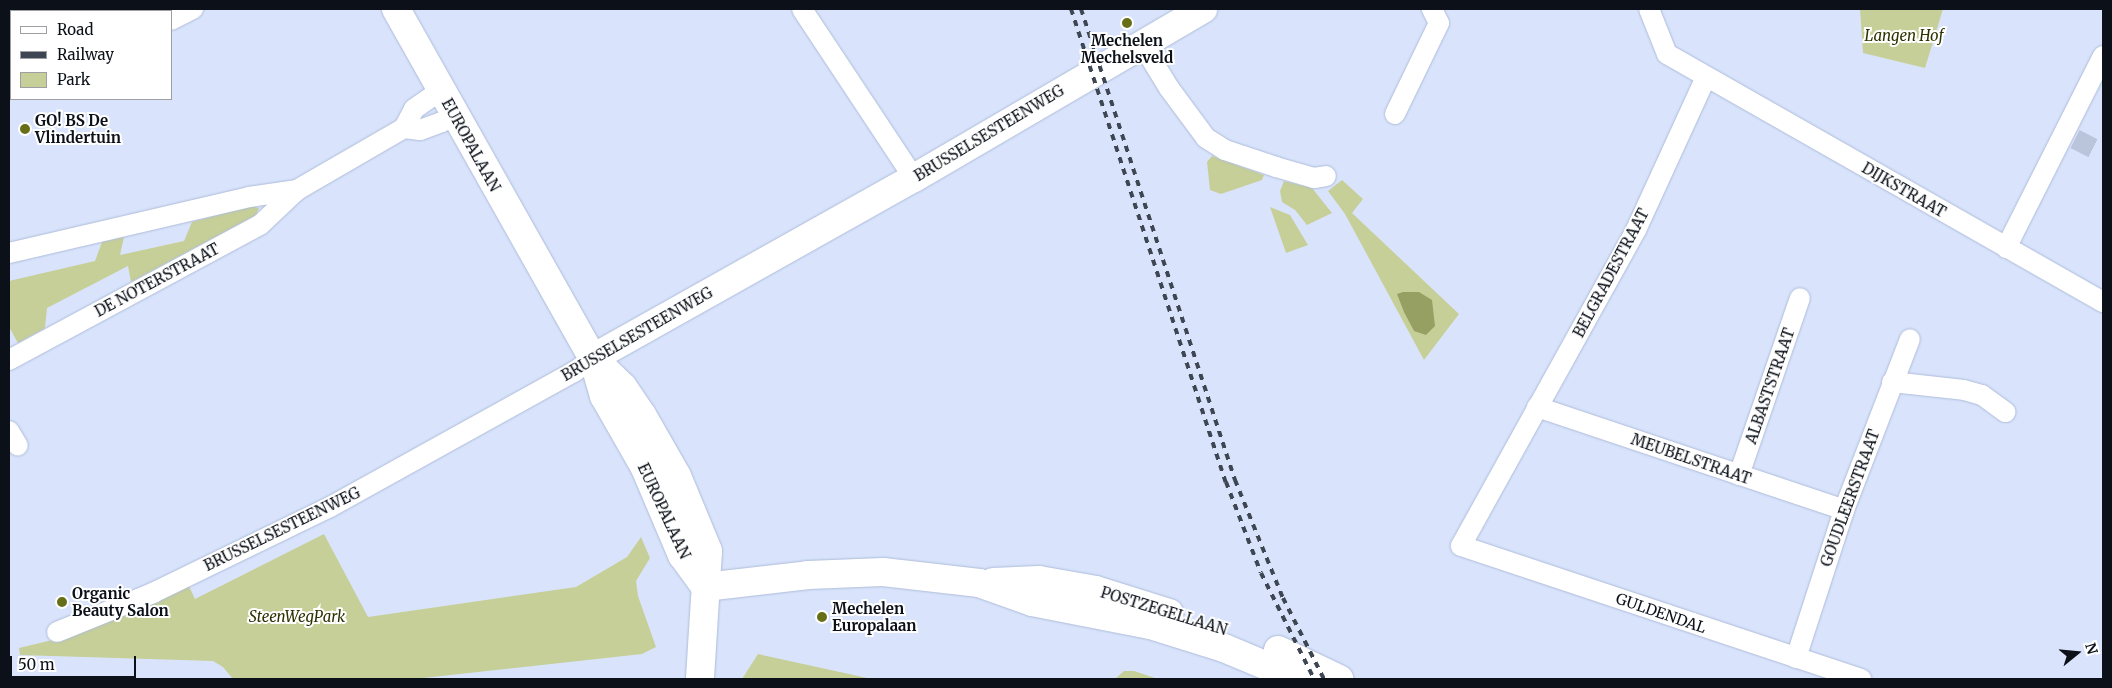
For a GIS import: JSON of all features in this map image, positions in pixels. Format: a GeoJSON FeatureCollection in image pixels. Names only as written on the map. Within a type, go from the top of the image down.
{"type":"FeatureCollection","features":[{"type":"Feature","properties":{"kind":"street"},"geometry":{"type":"LineString","coordinates":[[172,20],[193,9]]}},
{"type":"Feature","properties":{"kind":"street","name":"EUROPALAAN"},"geometry":{"type":"LineString","coordinates":[[396,9],[593,358],[604,396],[645,468],[682,555],[705,587]]}},
{"type":"Feature","properties":{"kind":"street"},"geometry":{"type":"LineString","coordinates":[[802,9],[914,178]]}},
{"type":"Feature","properties":{"kind":"street","name":"BRUSSELSESTEENWEG"},"geometry":{"type":"LineString","coordinates":[[57,632],[153,593],[330,507],[574,372],[593,358],[914,178],[1203,9]]}},
{"type":"Feature","properties":{"kind":"street"},"geometry":{"type":"LineString","coordinates":[[1396,114],[1439,23],[1432,9]]}},
{"type":"Feature","properties":{"kind":"street"},"geometry":{"type":"LineString","coordinates":[[1648,9],[1667,54],[1706,76]]}},
{"type":"Feature","properties":{"kind":"street"},"geometry":{"type":"LineString","coordinates":[[1142,44],[1169,88],[1206,138],[1224,150],[1276,167],[1314,178],[1326,176]]}},
{"type":"Feature","properties":{"kind":"street"},"geometry":{"type":"LineString","coordinates":[[2006,248],[2070,137],[2103,56]]}},
{"type":"Feature","properties":{"kind":"street","name":"DIJKSTRAAT"},"geometry":{"type":"LineString","coordinates":[[1706,76],[2103,302]]}},
{"type":"Feature","properties":{"kind":"street","name":"BELGRADESTRAAT"},"geometry":{"type":"LineString","coordinates":[[1461,546],[1636,230],[1706,76]]}},
{"type":"Feature","properties":{"kind":"street","name":"DE NOTERSTRAAT"},"geometry":{"type":"LineString","coordinates":[[9,360],[260,226],[297,190],[404,128],[414,109],[441,90]]}},
{"type":"Feature","properties":{"kind":"street","name":"DE NOTERSTRAAT"},"geometry":{"type":"LineString","coordinates":[[404,128],[420,130],[442,122],[454,114]]}},
{"type":"Feature","properties":{"kind":"street","name":"DE NOTERSTRAAT"},"geometry":{"type":"LineString","coordinates":[[9,253],[249,198],[297,190]]}},
{"type":"Feature","properties":{"kind":"street","name":"ALBASTSTRAAT"},"geometry":{"type":"LineString","coordinates":[[1739,475],[1800,298]]}},
{"type":"Feature","properties":{"kind":"street","name":"GOUDLEERSTRAAT"},"geometry":{"type":"LineString","coordinates":[[1796,658],[1844,510],[1892,382],[1910,340]]}},
{"type":"Feature","properties":{"kind":"street"},"geometry":{"type":"LineString","coordinates":[[1892,382],[1964,390],[1982,395],[2005,412]]}},
{"type":"Feature","properties":{"kind":"street","name":"MEUBELSTRAAT"},"geometry":{"type":"LineString","coordinates":[[1537,407],[1844,510]]}},
{"type":"Feature","properties":{"kind":"street","name":"GULDENDAL"},"geometry":{"type":"LineString","coordinates":[[1461,546],[1861,679]]}},
{"type":"Feature","properties":{"kind":"street","name":"POSTZEGELLAAN"},"geometry":{"type":"LineString","coordinates":[[705,587],[808,575],[883,572],[980,583],[1039,580],[1096,590],[1251,639],[1339,679]]}},
{"type":"Feature","properties":{"kind":"street","name":"POSTZEGELLAAN"},"geometry":{"type":"LineString","coordinates":[[980,583],[1032,602],[1150,625],[1224,648],[1298,679]]}},
{"type":"Feature","properties":{"kind":"street"},"geometry":{"type":"LineString","coordinates":[[700,679],[705,587]]}},
{"type":"Feature","properties":{"kind":"green space","name":"Langen Hof"},"geometry":{"type":"Polygon","coordinates":[[[1860,9],[1943,9],[1925,68],[1863,53],[1860,9]]]}},
{"type":"Feature","properties":{"kind":"green space"},"geometry":{"type":"Polygon","coordinates":[[[1212,156],[1264,175],[1262,180],[1221,194],[1210,190],[1207,162],[1212,156]]]}},
{"type":"Feature","properties":{"kind":"green space"},"geometry":{"type":"Polygon","coordinates":[[[1342,180],[1363,199],[1352,213],[1459,314],[1424,360],[1345,214],[1328,191],[1342,180]]]}},
{"type":"Feature","properties":{"kind":"green space"},"geometry":{"type":"Polygon","coordinates":[[[1284,181],[1312,188],[1332,213],[1307,225],[1295,210],[1282,202],[1280,191],[1284,181]]]}},
{"type":"Feature","properties":{"kind":"green space"},"geometry":{"type":"Polygon","coordinates":[[[251,206],[259,208],[256,215],[131,282],[128,266],[47,308],[45,328],[18,343],[9,327],[9,281],[95,261],[102,242],[124,237],[120,255],[184,241],[192,222],[251,206]]]}},
{"type":"Feature","properties":{"kind":"green space"},"geometry":{"type":"Polygon","coordinates":[[[1270,207],[1290,215],[1308,245],[1286,253],[1270,207]]]}},
{"type":"Feature","properties":{"kind":"green space","name":"SteenWegPark"},"geometry":{"type":"Polygon","coordinates":[[[324,534],[368,617],[576,587],[627,557],[641,537],[650,558],[636,581],[638,596],[656,647],[642,654],[414,679],[233,679],[223,667],[213,661],[20,655],[19,648],[69,636],[187,582],[195,599],[324,534]]]}},
{"type":"Feature","properties":{"kind":"green space"},"geometry":{"type":"Polygon","coordinates":[[[758,654],[872,679],[742,679],[758,654]]]}},
{"type":"Feature","properties":{"kind":"green space"},"geometry":{"type":"Polygon","coordinates":[[[1124,671],[1134,671],[1158,679],[1115,679],[1124,671]]]}},
{"type":"Feature","properties":{"kind":"shaded area"},"geometry":{"type":"Polygon","coordinates":[[[1419,292],[1432,300],[1435,326],[1426,335],[1414,331],[1397,294],[1419,292]]]}},
{"type":"Feature","properties":{"kind":"tunnel"},"geometry":{"type":"LineString","coordinates":[[2075,139],[2099,151]]}},
{"type":"Feature","properties":{"kind":"railway"},"geometry":{"type":"LineString","coordinates":[[1071,9],[1226,482],[1261,573],[1314,679]]}},
{"type":"Feature","properties":{"kind":"railway"},"geometry":{"type":"LineString","coordinates":[[1081,9],[1235,480],[1283,598],[1324,679]]}},
{"type":"Feature","properties":{"kind":"place","name":"Mechelen Mechelsveld"},"geometry":{"type":"Point","coordinates":[1127,23]}},
{"type":"Feature","properties":{"kind":"place","name":"GO! BS De Vlindertuin"},"geometry":{"type":"Point","coordinates":[25,129]}},
{"type":"Feature","properties":{"kind":"place","name":"Organic Beauty Salon"},"geometry":{"type":"Point","coordinates":[62,602]}},
{"type":"Feature","properties":{"kind":"place","name":"Mechelen Europalaan"},"geometry":{"type":"Point","coordinates":[822,617]}}]}
